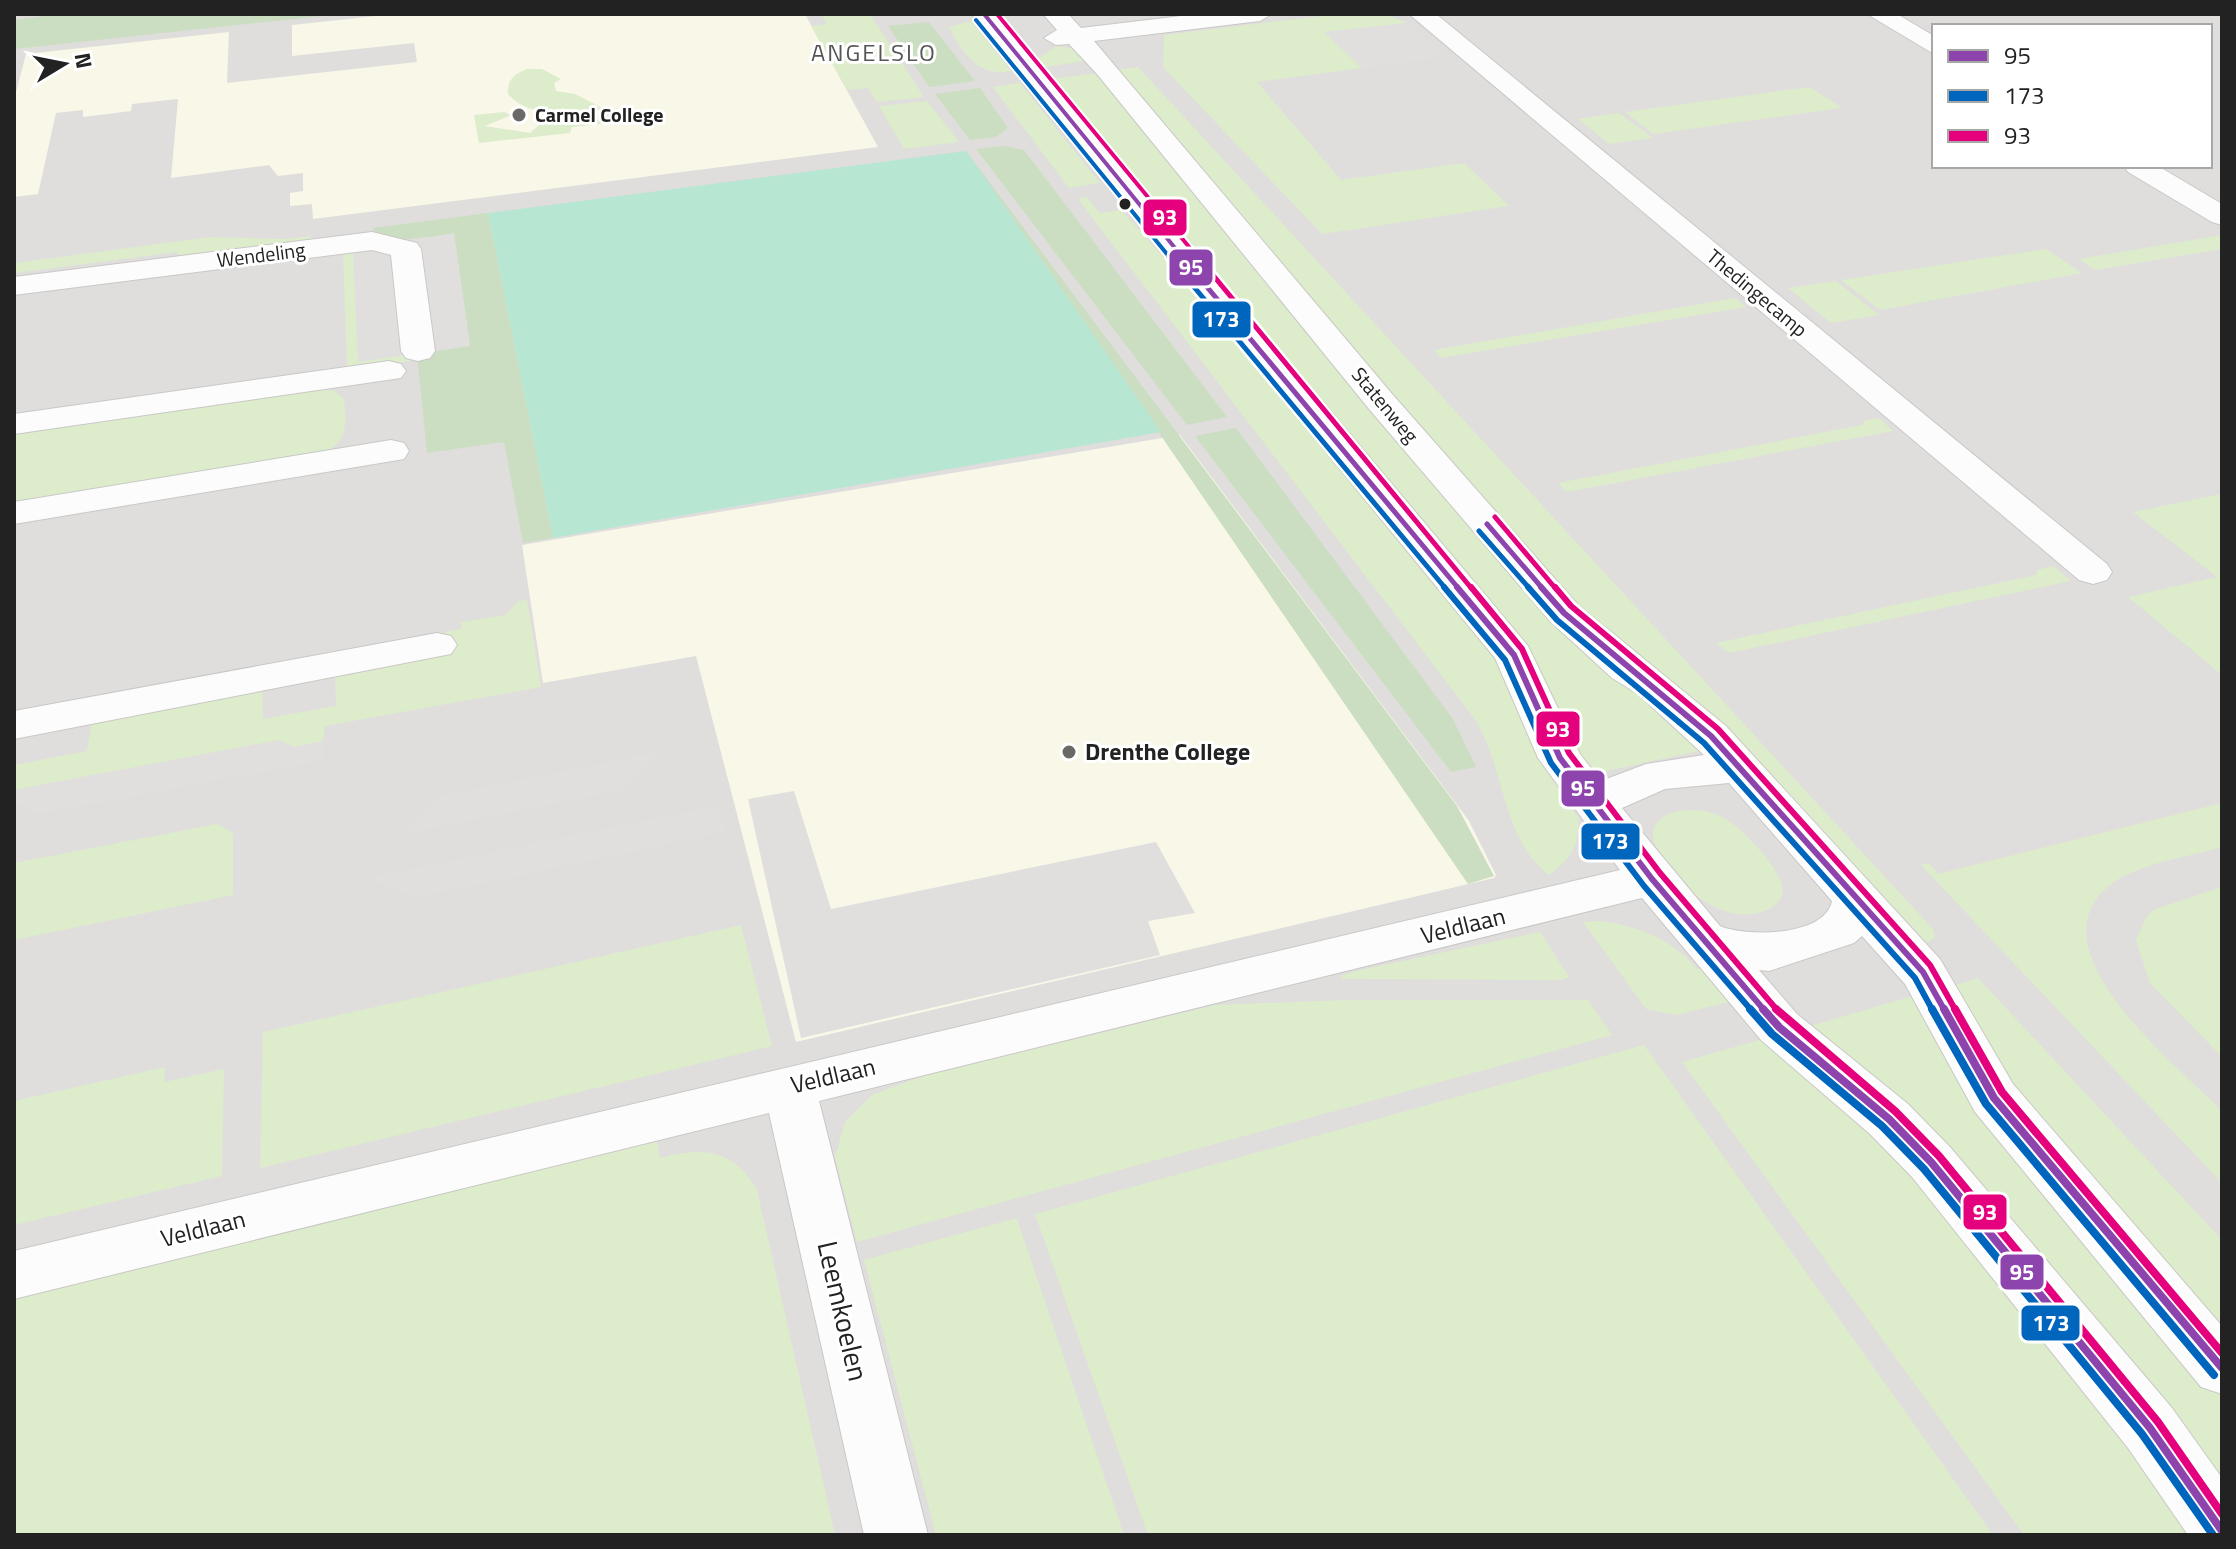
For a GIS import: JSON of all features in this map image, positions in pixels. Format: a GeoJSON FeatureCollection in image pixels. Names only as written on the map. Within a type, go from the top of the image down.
{"type":"FeatureCollection","features":[{"type":"Feature","properties":{"kind":"street","name":"Statenweg"},"geometry":{"type":"LineString","coordinates":[[1055,14],[1381,402],[1564,613],[1627,669],[1680,708],[1741,769],[1923,972],[1994,1098],[2094,1221],[2222,1368]]}},
{"type":"Feature","properties":{"kind":"street"},"geometry":{"type":"LineString","coordinates":[[995,29],[1076,36],[1260,14]]}},
{"type":"Feature","properties":{"kind":"street","name":"Thedingecamp"},"geometry":{"type":"LineString","coordinates":[[1421,14],[2093,572]]}},
{"type":"Feature","properties":{"kind":"street"},"geometry":{"type":"LineString","coordinates":[[1879,14],[1932,45]]}},
{"type":"Feature","properties":{"kind":"street"},"geometry":{"type":"LineString","coordinates":[[995,29],[1514,655],[1560,758],[1652,879],[1779,1027],[1889,1119],[1931,1162],[2150,1428],[2222,1531]]}},
{"type":"Feature","properties":{"kind":"street"},"geometry":{"type":"LineString","coordinates":[[2141,168],[2222,216]]}},
{"type":"Feature","properties":{"kind":"street","name":"Wendeling"},"geometry":{"type":"LineString","coordinates":[[14,286],[372,241],[406,249],[418,351]]}},
{"type":"Feature","properties":{"kind":"street"},"geometry":{"type":"LineString","coordinates":[[14,424],[389,371]]}},
{"type":"Feature","properties":{"kind":"street"},"geometry":{"type":"LineString","coordinates":[[14,513],[391,451]]}},
{"type":"Feature","properties":{"kind":"street"},"geometry":{"type":"LineString","coordinates":[[14,725],[437,645]]}},
{"type":"Feature","properties":{"kind":"street"},"geometry":{"type":"LineString","coordinates":[[1595,805],[1623,784],[1659,775],[1706,768],[1741,769]]}},
{"type":"Feature","properties":{"kind":"street","name":"Veldlaan"},"geometry":{"type":"LineString","coordinates":[[14,1275],[1652,879]]}},
{"type":"Feature","properties":{"kind":"street"},"geometry":{"type":"LineString","coordinates":[[1700,937],[1734,951],[1769,953],[1837,931],[1853,917],[1857,896]]}},
{"type":"Feature","properties":{"kind":"street","name":"Leemkoelen"},"geometry":{"type":"LineString","coordinates":[[789,1087],[896,1535]]}},
{"type":"Feature","properties":{"kind":"shaded area"},"geometry":{"type":"Polygon","coordinates":[[[14,14],[2222,14],[2222,1535],[14,1535],[14,14]]]}},
{"type":"Feature","properties":{"kind":"shaded area","name":"Carmel College"},"geometry":{"type":"Polygon","coordinates":[[[395,14],[805,14],[878,147],[313,219],[312,204],[290,206],[290,193],[303,191],[303,173],[278,176],[269,165],[171,178],[178,99],[132,104],[131,111],[83,117],[83,110],[56,113],[38,194],[14,197],[14,100],[26,54],[229,32],[227,83],[417,62],[414,43],[292,56],[292,25],[395,14]]]}},
{"type":"Feature","properties":{"kind":"shaded area"},"geometry":{"type":"Polygon","coordinates":[[[1407,23],[1447,57],[1362,68],[1324,32],[1407,23]]]}},
{"type":"Feature","properties":{"kind":"shaded area"},"geometry":{"type":"Polygon","coordinates":[[[454,233],[470,346],[358,362],[353,251],[454,233]]]}},
{"type":"Feature","properties":{"kind":"shaded area","name":"Drenthe College"},"geometry":{"type":"Polygon","coordinates":[[[1180,435],[1469,821],[1496,875],[1494,878],[796,1042],[696,656],[543,683],[522,545],[1180,435]]]}},
{"type":"Feature","properties":{"kind":"shaded area"},"geometry":{"type":"Polygon","coordinates":[[[280,740],[293,747],[323,741],[324,760],[39,814],[14,802],[14,790],[280,740]]]}},
{"type":"Feature","properties":{"kind":"shaded area"},"geometry":{"type":"Polygon","coordinates":[[[661,751],[621,790],[396,836],[444,795],[661,751]]]}},
{"type":"Feature","properties":{"kind":"shaded area"},"geometry":{"type":"Polygon","coordinates":[[[794,791],[831,909],[1156,842],[1195,913],[1148,921],[1160,955],[801,1038],[748,799],[794,791]]]}},
{"type":"Feature","properties":{"kind":"shaded area"},"geometry":{"type":"Polygon","coordinates":[[[719,805],[726,832],[416,897],[368,878],[719,805]]]}},
{"type":"Feature","properties":{"kind":"green space"},"geometry":{"type":"Polygon","coordinates":[[[61,14],[341,14],[14,49],[14,20],[61,14]]]}},
{"type":"Feature","properties":{"kind":"green space"},"geometry":{"type":"Polygon","coordinates":[[[821,14],[870,14],[924,97],[877,102],[868,88],[847,90],[811,26],[827,24],[821,14]]]}},
{"type":"Feature","properties":{"kind":"green space"},"geometry":{"type":"Polygon","coordinates":[[[1339,14],[1386,14],[1407,23],[1325,32],[1362,68],[1257,82],[1341,180],[1464,163],[1509,206],[1322,234],[1163,67],[1164,35],[1339,14]]]}},
{"type":"Feature","properties":{"kind":"green space"},"geometry":{"type":"Polygon","coordinates":[[[971,21],[1011,71],[990,71],[966,55],[949,27],[971,21]]]}},
{"type":"Feature","properties":{"kind":"green space"},"geometry":{"type":"Polygon","coordinates":[[[929,22],[975,81],[929,87],[888,26],[929,22]]]}},
{"type":"Feature","properties":{"kind":"green space"},"geometry":{"type":"Polygon","coordinates":[[[1056,46],[1076,49],[1085,61],[1038,68],[1038,59],[1056,46]]]}},
{"type":"Feature","properties":{"kind":"green space"},"geometry":{"type":"Polygon","coordinates":[[[1138,67],[1933,929],[1935,937],[1921,947],[1595,625],[1428,439],[1116,70],[1138,67]]]}},
{"type":"Feature","properties":{"kind":"green space"},"geometry":{"type":"Polygon","coordinates":[[[527,69],[542,69],[561,79],[554,83],[556,91],[575,94],[604,109],[553,113],[528,108],[508,94],[510,81],[527,69]]]}},
{"type":"Feature","properties":{"kind":"green space"},"geometry":{"type":"Polygon","coordinates":[[[1098,73],[1657,705],[1703,750],[1593,774],[1043,80],[1098,73]]]}},
{"type":"Feature","properties":{"kind":"green space"},"geometry":{"type":"Polygon","coordinates":[[[1020,83],[1100,183],[1069,188],[993,87],[1020,83]]]}},
{"type":"Feature","properties":{"kind":"green space"},"geometry":{"type":"Polygon","coordinates":[[[1810,87],[1842,108],[1653,134],[1625,112],[1810,87]]]}},
{"type":"Feature","properties":{"kind":"green space"},"geometry":{"type":"Polygon","coordinates":[[[980,88],[1008,128],[996,137],[970,140],[935,94],[980,88]]]}},
{"type":"Feature","properties":{"kind":"green space"},"geometry":{"type":"Polygon","coordinates":[[[927,101],[959,142],[904,149],[879,106],[927,101]]]}},
{"type":"Feature","properties":{"kind":"green space"},"geometry":{"type":"Polygon","coordinates":[[[504,112],[512,115],[485,126],[530,133],[545,120],[616,113],[628,121],[572,127],[570,133],[479,143],[474,115],[504,112]]]}},
{"type":"Feature","properties":{"kind":"green space"},"geometry":{"type":"Polygon","coordinates":[[[1619,113],[1653,138],[1609,144],[1578,119],[1619,113]]]}},
{"type":"Feature","properties":{"kind":"green space"},"geometry":{"type":"Polygon","coordinates":[[[1003,146],[1024,150],[1227,417],[1187,425],[976,149],[1003,146]]]}},
{"type":"Feature","properties":{"kind":"green space"},"geometry":{"type":"Polygon","coordinates":[[[966,151],[1457,806],[1494,876],[1468,884],[966,151]]]}},
{"type":"Feature","properties":{"kind":"green space"},"geometry":{"type":"Polygon","coordinates":[[[966,151],[1161,432],[553,538],[488,213],[966,151]]]}},
{"type":"Feature","properties":{"kind":"green space"},"geometry":{"type":"Polygon","coordinates":[[[1087,197],[1099,213],[1121,210],[1294,403],[1486,640],[1577,803],[1569,806],[1578,817],[1576,843],[1563,863],[1549,875],[1533,860],[1521,842],[1492,757],[1474,718],[1078,199],[1087,197]]]}},
{"type":"Feature","properties":{"kind":"green space"},"geometry":{"type":"Polygon","coordinates":[[[488,213],[553,538],[523,543],[504,442],[427,453],[417,354],[470,346],[454,234],[400,240],[373,231],[373,228],[488,213]]]}},
{"type":"Feature","properties":{"kind":"green space"},"geometry":{"type":"Polygon","coordinates":[[[2222,235],[2222,249],[2095,270],[2079,259],[2222,235]]]}},
{"type":"Feature","properties":{"kind":"green space"},"geometry":{"type":"Polygon","coordinates":[[[310,236],[311,239],[179,257],[178,252],[14,273],[14,263],[211,237],[287,239],[310,236]]]}},
{"type":"Feature","properties":{"kind":"green space"},"geometry":{"type":"Polygon","coordinates":[[[2046,249],[2082,273],[1880,310],[1841,280],[2046,249]]]}},
{"type":"Feature","properties":{"kind":"green space"},"geometry":{"type":"Polygon","coordinates":[[[353,251],[417,354],[417,360],[347,370],[343,252],[353,251]]]}},
{"type":"Feature","properties":{"kind":"green space"},"geometry":{"type":"Polygon","coordinates":[[[1836,281],[1879,315],[1831,323],[1788,288],[1836,281]]]}},
{"type":"Feature","properties":{"kind":"green space"},"geometry":{"type":"Polygon","coordinates":[[[1735,298],[1746,307],[1441,358],[1434,350],[1735,298]]]}},
{"type":"Feature","properties":{"kind":"green space"},"geometry":{"type":"Polygon","coordinates":[[[320,389],[335,391],[344,399],[345,408],[342,436],[325,452],[14,502],[14,433],[320,389]]]}},
{"type":"Feature","properties":{"kind":"green space"},"geometry":{"type":"Polygon","coordinates":[[[1879,418],[1893,431],[1567,492],[1558,483],[1862,425],[1864,421],[1879,418]]]}},
{"type":"Feature","properties":{"kind":"green space"},"geometry":{"type":"Polygon","coordinates":[[[1236,428],[1453,719],[1476,767],[1451,772],[1195,436],[1236,428]]]}},
{"type":"Feature","properties":{"kind":"green space"},"geometry":{"type":"Polygon","coordinates":[[[2222,494],[2222,675],[2128,597],[2217,577],[2133,512],[2222,494]]]}},
{"type":"Feature","properties":{"kind":"green space"},"geometry":{"type":"Polygon","coordinates":[[[2054,566],[2071,581],[1729,653],[1716,643],[2036,575],[2037,570],[2054,566]]]}},
{"type":"Feature","properties":{"kind":"green space"},"geometry":{"type":"Polygon","coordinates":[[[527,600],[541,687],[325,726],[323,741],[293,747],[279,740],[14,790],[14,765],[87,751],[93,715],[262,685],[263,719],[336,706],[335,672],[444,652],[445,632],[461,629],[461,622],[506,615],[518,601],[527,600]]]}},
{"type":"Feature","properties":{"kind":"green space"},"geometry":{"type":"Polygon","coordinates":[[[2222,803],[2222,847],[2154,864],[2117,880],[2092,906],[2086,936],[2096,968],[2116,1002],[2143,1034],[2222,1111],[2222,1183],[1921,865],[1929,863],[1938,874],[2222,803]]]}},
{"type":"Feature","properties":{"kind":"green space"},"geometry":{"type":"Polygon","coordinates":[[[1678,811],[1710,812],[1739,829],[1761,851],[1778,875],[1782,895],[1778,902],[1758,913],[1726,911],[1710,905],[1682,883],[1670,870],[1653,835],[1658,821],[1678,811]]]}},
{"type":"Feature","properties":{"kind":"green space"},"geometry":{"type":"Polygon","coordinates":[[[217,824],[233,833],[233,895],[14,940],[14,863],[217,824]]]}},
{"type":"Feature","properties":{"kind":"green space"},"geometry":{"type":"Polygon","coordinates":[[[2222,887],[2222,1057],[2150,983],[2136,940],[2147,916],[2155,909],[2222,887]]]}},
{"type":"Feature","properties":{"kind":"green space"},"geometry":{"type":"Polygon","coordinates":[[[1599,921],[1641,930],[1666,942],[1697,969],[1709,966],[1733,1001],[1676,1015],[1646,1009],[1583,922],[1599,921]]]}},
{"type":"Feature","properties":{"kind":"green space"},"geometry":{"type":"Polygon","coordinates":[[[741,925],[772,1046],[260,1168],[263,1032],[741,925]]]}},
{"type":"Feature","properties":{"kind":"green space"},"geometry":{"type":"Polygon","coordinates":[[[1540,932],[1569,977],[1562,980],[1340,979],[1343,975],[1365,969],[1540,932]]]}},
{"type":"Feature","properties":{"kind":"green space"},"geometry":{"type":"Polygon","coordinates":[[[1978,978],[2222,1240],[2222,1333],[2035,1127],[1950,987],[1978,978]]]}},
{"type":"Feature","properties":{"kind":"green space"},"geometry":{"type":"Polygon","coordinates":[[[1916,995],[2222,1392],[2222,1495],[1804,1028],[1916,995]]]}},
{"type":"Feature","properties":{"kind":"green space"},"geometry":{"type":"Polygon","coordinates":[[[1346,1000],[1588,1000],[1612,1035],[857,1242],[835,1157],[845,1122],[872,1095],[923,1076],[1216,1005],[1346,1000]]]}},
{"type":"Feature","properties":{"kind":"green space"},"geometry":{"type":"Polygon","coordinates":[[[1770,1037],[1871,1125],[2200,1535],[2024,1535],[1682,1062],[1770,1037]]]}},
{"type":"Feature","properties":{"kind":"green space"},"geometry":{"type":"Polygon","coordinates":[[[1644,1045],[1993,1535],[1148,1535],[1035,1214],[1644,1045]]]}},
{"type":"Feature","properties":{"kind":"green space"},"geometry":{"type":"Polygon","coordinates":[[[165,1067],[164,1082],[224,1069],[222,1176],[14,1225],[14,1101],[165,1067]]]}},
{"type":"Feature","properties":{"kind":"green space"},"geometry":{"type":"Polygon","coordinates":[[[657,1141],[660,1158],[703,1152],[727,1159],[747,1176],[757,1190],[835,1535],[14,1535],[14,1297],[657,1141]]]}},
{"type":"Feature","properties":{"kind":"green space"},"geometry":{"type":"Polygon","coordinates":[[[1017,1218],[1124,1535],[936,1535],[864,1260],[1017,1218]]]}},
{"type":"Feature","properties":{"kind":"transit line","name":"95"},"geometry":{"type":"LineString","coordinates":[[984,14],[1033,78],[1514,655],[1560,758],[1652,879],[1779,1027],[1889,1119],[1931,1162],[2150,1428],[2222,1531]]}},
{"type":"Feature","properties":{"kind":"transit line","name":"93"},"geometry":{"type":"LineString","coordinates":[[997,14],[1522,649],[1569,753],[1660,873],[1786,1020],[1895,1111],[1939,1156],[2158,1422],[2222,1514]]}},
{"type":"Feature","properties":{"kind":"transit line","name":"173"},"geometry":{"type":"LineString","coordinates":[[976,20],[1025,84],[1505,660],[1551,763],[1644,886],[1772,1034],[1882,1126],[1924,1169],[2142,1434],[2213,1535]]}},
{"type":"Feature","properties":{"kind":"transit line","name":"93"},"geometry":{"type":"LineString","coordinates":[[1495,517],[1571,606],[1718,729],[1930,965],[2002,1092],[2222,1353]]}},
{"type":"Feature","properties":{"kind":"transit line","name":"95"},"geometry":{"type":"LineString","coordinates":[[1487,524],[1564,613],[1711,736],[1923,972],[1994,1098],[2222,1368]]}},
{"type":"Feature","properties":{"kind":"transit line","name":"173"},"geometry":{"type":"LineString","coordinates":[[1479,531],[1557,620],[1704,743],[1915,978],[1986,1104],[2214,1375]]}},
{"type":"Feature","properties":{"kind":"place","name":"Carmel College"},"geometry":{"type":"Point","coordinates":[519,115]}},
{"type":"Feature","properties":{"kind":"place","name":"Drenthe College"},"geometry":{"type":"Point","coordinates":[1069,752]}},
{"type":"Feature","properties":{"kind":"district","name":"ANGELSLO"},"geometry":{"type":"Point","coordinates":[874,53]}}]}
